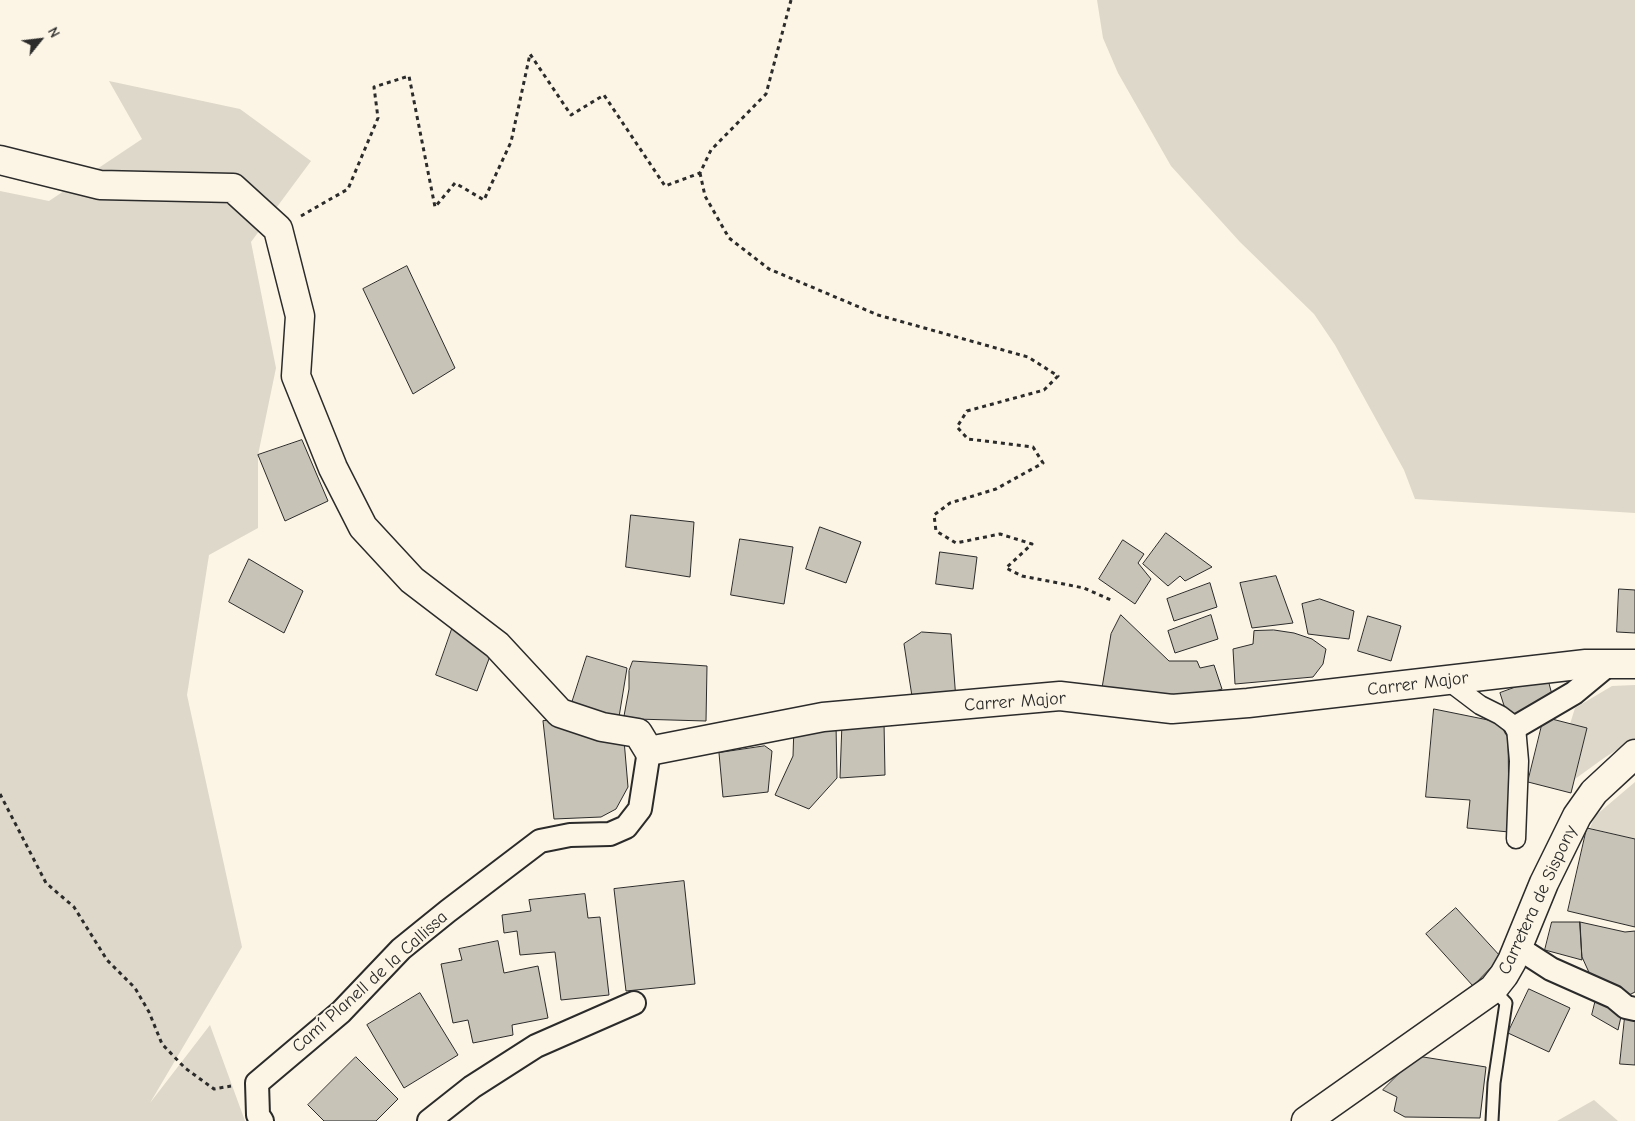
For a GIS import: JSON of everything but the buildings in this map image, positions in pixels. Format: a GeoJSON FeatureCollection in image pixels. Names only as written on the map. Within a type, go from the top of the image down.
{"type":"FeatureCollection","features":[{"type":"Feature","properties":{"kind":"street"},"geometry":{"type":"LineString","coordinates":[[0,160],[100,185],[233,188],[278,229],[300,316],[296,376],[333,468],[363,527],[412,580],[497,645],[560,713],[602,727],[638,733],[649,750]]}},
{"type":"Feature","properties":{"kind":"street","name":"Carrer Major"},"geometry":{"type":"LineString","coordinates":[[649,750],[833,716],[1060,696],[1172,709],[1248,703],[1586,664],[1622,664]]}},
{"type":"Feature","properties":{"kind":"street"},"geometry":{"type":"LineString","coordinates":[[1516,727],[1622,664]]}},
{"type":"Feature","properties":{"kind":"street"},"geometry":{"type":"LineString","coordinates":[[1447,680],[1480,705],[1500,715],[1516,727],[1519,761],[1516,839]]}},
{"type":"Feature","properties":{"kind":"street","name":"Camí Planell de la Callissa"},"geometry":{"type":"LineString","coordinates":[[257,1083],[341,1012],[401,949],[540,841],[570,835],[610,834],[626,827],[640,809],[649,750]]}},
{"type":"Feature","properties":{"kind":"street","name":"Carretera de Sispony"},"geometry":{"type":"LineString","coordinates":[[1306,1121],[1493,988],[1504,975],[1544,883],[1577,816],[1594,792],[1635,754]]}},
{"type":"Feature","properties":{"kind":"street"},"geometry":{"type":"LineString","coordinates":[[1517,947],[1551,969],[1614,997],[1626,1007],[1635,1009]]}},
{"type":"Feature","properties":{"kind":"street"},"geometry":{"type":"LineString","coordinates":[[429,1121],[472,1087],[536,1046],[634,1003]]}},
{"type":"Feature","properties":{"kind":"street"},"geometry":{"type":"LineString","coordinates":[[257,1083],[258,1115],[262,1121]]}},
{"type":"Feature","properties":{"kind":"lane"},"geometry":{"type":"LineString","coordinates":[[1492,1121],[1494,1082],[1506,1003],[1493,988]]}},
{"type":"Feature","properties":{"kind":"path"},"geometry":{"type":"LineString","coordinates":[[792,0],[766,94],[711,150],[700,172],[705,196],[730,238],[769,269],[878,315],[1028,357],[1058,376],[1044,390],[967,411],[957,426],[968,439],[1033,447],[1043,463],[996,489],[950,503],[934,515],[936,532],[956,543],[1000,534],[1032,544],[1006,568],[1022,576],[1084,588],[1111,600]]}},
{"type":"Feature","properties":{"kind":"path"},"geometry":{"type":"LineString","coordinates":[[278,229],[348,189],[378,118],[374,87],[409,76],[435,207],[455,183],[484,200],[511,142],[530,54],[571,115],[604,95],[665,186],[700,172]]}},
{"type":"Feature","properties":{"kind":"path"},"geometry":{"type":"LineString","coordinates":[[0,794],[46,883],[74,907],[108,960],[135,988],[149,1012],[162,1044],[185,1068],[214,1088],[257,1083]]}},
{"type":"Feature","properties":{"kind":"shaded area"},"geometry":{"type":"Polygon","coordinates":[[[1097,0],[1635,0],[1635,513],[1415,499],[1404,470],[1335,345],[1314,314],[1240,242],[1171,166],[1118,73],[1103,38],[1097,0]]]}},
{"type":"Feature","properties":{"kind":"shaded area"},"geometry":{"type":"Polygon","coordinates":[[[109,81],[240,109],[311,161],[251,242],[276,368],[258,455],[258,528],[209,555],[187,695],[242,947],[150,1103],[210,1025],[245,1121],[0,1121],[0,191],[49,201],[142,139],[109,81]]]}},
{"type":"Feature","properties":{"kind":"shaded area"},"geometry":{"type":"Polygon","coordinates":[[[1635,685],[1635,738],[1575,779],[1587,728],[1570,724],[1575,708],[1612,686],[1635,685]]]}},
{"type":"Feature","properties":{"kind":"shaded area"},"geometry":{"type":"Polygon","coordinates":[[[1635,782],[1635,839],[1590,828],[1595,816],[1635,782]]]}},
{"type":"Feature","properties":{"kind":"shaded area"},"geometry":{"type":"Polygon","coordinates":[[[1594,1100],[1618,1121],[1557,1121],[1594,1100]]]}}]}
